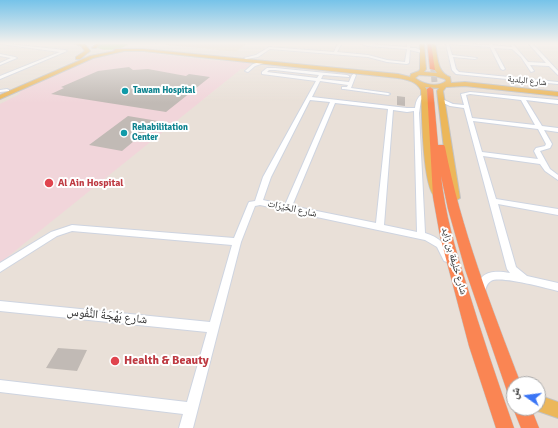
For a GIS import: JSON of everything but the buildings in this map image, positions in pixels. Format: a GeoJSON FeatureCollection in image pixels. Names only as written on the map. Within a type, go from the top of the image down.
{"type":"FeatureCollection","features":[{"type":"Feature","properties":{"kind":"highway"},"geometry":{"type":"LineString","coordinates":[[429,63],[431,69],[432,63]]}},
{"type":"Feature","properties":{"kind":"highway","name":"شارع خليفة بن زايد"},"geometry":{"type":"LineString","coordinates":[[439,88],[438,197],[446,236],[461,284],[477,346],[504,426]]}},
{"type":"Feature","properties":{"kind":"highway","name":"شارع خليفة بن زايد"},"geometry":{"type":"LineString","coordinates":[[439,88],[441,149],[448,190],[480,294],[510,376]]}},
{"type":"Feature","properties":{"kind":"highway"},"geometry":{"type":"LineString","coordinates":[[525,416],[530,428]]}},
{"type":"Feature","properties":{"kind":"main road"},"geometry":{"type":"LineString","coordinates":[[22,85],[66,63]]}},
{"type":"Feature","properties":{"kind":"main road"},"geometry":{"type":"LineString","coordinates":[[46,73],[68,63]]}},
{"type":"Feature","properties":{"kind":"main road"},"geometry":{"type":"LineString","coordinates":[[0,94],[74,63]]}},
{"type":"Feature","properties":{"kind":"main road"},"geometry":{"type":"LineString","coordinates":[[0,94],[77,63]]}},
{"type":"Feature","properties":{"kind":"main road"},"geometry":{"type":"LineString","coordinates":[[275,63],[348,74],[361,72],[398,76],[416,79],[424,88],[439,88]]}},
{"type":"Feature","properties":{"kind":"main road"},"geometry":{"type":"LineString","coordinates":[[282,63],[383,72],[410,72],[417,69],[423,63]]}},
{"type":"Feature","properties":{"kind":"main road"},"geometry":{"type":"LineString","coordinates":[[326,63],[327,65],[334,68]]}},
{"type":"Feature","properties":{"kind":"main road"},"geometry":{"type":"LineString","coordinates":[[416,79],[423,69],[423,63]]}},
{"type":"Feature","properties":{"kind":"main road"},"geometry":{"type":"LineString","coordinates":[[437,63],[439,88],[444,113],[456,201],[455,212]]}},
{"type":"Feature","properties":{"kind":"main road"},"geometry":{"type":"LineString","coordinates":[[383,72],[416,79],[446,90],[453,87],[487,86]]}},
{"type":"Feature","properties":{"kind":"main road"},"geometry":{"type":"LineString","coordinates":[[421,72],[439,88]]}},
{"type":"Feature","properties":{"kind":"main road","name":"شارع البلدية"},"geometry":{"type":"LineString","coordinates":[[439,88],[465,81],[558,90]]}},
{"type":"Feature","properties":{"kind":"main road","name":"شارع البلدية"},"geometry":{"type":"LineString","coordinates":[[439,88],[462,83],[558,94]]}},
{"type":"Feature","properties":{"kind":"main road"},"geometry":{"type":"LineString","coordinates":[[546,406],[558,410]]}},
{"type":"Feature","properties":{"kind":"street"},"geometry":{"type":"LineString","coordinates":[[0,78],[36,63]]}},
{"type":"Feature","properties":{"kind":"street"},"geometry":{"type":"LineString","coordinates":[[247,71],[249,63]]}},
{"type":"Feature","properties":{"kind":"street"},"geometry":{"type":"LineString","coordinates":[[452,63],[454,70],[460,73],[558,83]]}},
{"type":"Feature","properties":{"kind":"street"},"geometry":{"type":"LineString","coordinates":[[500,63],[503,69]]}},
{"type":"Feature","properties":{"kind":"street"},"geometry":{"type":"LineString","coordinates":[[526,63],[550,65],[558,74]]}},
{"type":"Feature","properties":{"kind":"street"},"geometry":{"type":"LineString","coordinates":[[526,63],[532,71]]}},
{"type":"Feature","properties":{"kind":"street"},"geometry":{"type":"LineString","coordinates":[[361,72],[354,75],[322,74],[275,68],[264,73],[350,86],[388,100]]}},
{"type":"Feature","properties":{"kind":"street"},"geometry":{"type":"LineString","coordinates":[[258,202],[267,177],[322,74]]}},
{"type":"Feature","properties":{"kind":"street"},"geometry":{"type":"LineString","coordinates":[[350,86],[354,75]]}},
{"type":"Feature","properties":{"kind":"street"},"geometry":{"type":"LineString","coordinates":[[342,88],[350,86]]}},
{"type":"Feature","properties":{"kind":"street"},"geometry":{"type":"LineString","coordinates":[[421,235],[416,112],[419,99],[439,88],[455,105]]}},
{"type":"Feature","properties":{"kind":"street"},"geometry":{"type":"LineString","coordinates":[[525,280],[512,269],[463,94],[558,102]]}},
{"type":"Feature","properties":{"kind":"street"},"geometry":{"type":"LineString","coordinates":[[381,96],[407,110],[416,112]]}},
{"type":"Feature","properties":{"kind":"street"},"geometry":{"type":"LineString","coordinates":[[308,98],[333,101],[388,100]]}},
{"type":"Feature","properties":{"kind":"street"},"geometry":{"type":"LineString","coordinates":[[523,99],[549,145],[548,147],[537,149],[542,162],[548,172],[558,178]]}},
{"type":"Feature","properties":{"kind":"street"},"geometry":{"type":"LineString","coordinates":[[380,227],[388,100]]}},
{"type":"Feature","properties":{"kind":"street"},"geometry":{"type":"LineString","coordinates":[[287,208],[333,101]]}},
{"type":"Feature","properties":{"kind":"street"},"geometry":{"type":"LineString","coordinates":[[444,113],[447,107],[455,105],[466,107]]}},
{"type":"Feature","properties":{"kind":"street"},"geometry":{"type":"LineString","coordinates":[[470,119],[558,130]]}},
{"type":"Feature","properties":{"kind":"street"},"geometry":{"type":"LineString","coordinates":[[479,153],[542,162]]}},
{"type":"Feature","properties":{"kind":"street"},"geometry":{"type":"LineString","coordinates":[[493,201],[558,212]]}},
{"type":"Feature","properties":{"kind":"street","name":"شارع الخَيْرَات"},"geometry":{"type":"LineString","coordinates":[[187,427],[237,242],[251,205],[258,202],[421,235],[433,239],[446,253],[450,272],[461,284]]}},
{"type":"Feature","properties":{"kind":"street"},"geometry":{"type":"LineString","coordinates":[[0,268],[54,234],[66,229],[75,228],[237,242]]}},
{"type":"Feature","properties":{"kind":"street"},"geometry":{"type":"LineString","coordinates":[[502,276],[512,269]]}},
{"type":"Feature","properties":{"kind":"street"},"geometry":{"type":"LineString","coordinates":[[480,294],[481,286],[487,278],[493,276],[502,276],[558,287]]}},
{"type":"Feature","properties":{"kind":"street","name":"شارع بَهْجَةُ النُّفُوس"},"geometry":{"type":"LineString","coordinates":[[0,306],[214,328]]}},
{"type":"Feature","properties":{"kind":"street"},"geometry":{"type":"LineString","coordinates":[[0,386],[192,409]]}},
{"type":"Feature","properties":{"kind":"shaded area","name":"Al Ain Hospital"},"geometry":{"type":"Polygon","coordinates":[[[81,63],[251,64],[246,69],[241,69],[0,263],[0,104],[20,94],[18,94],[21,92],[18,91],[81,63]]]}},
{"type":"Feature","properties":{"kind":"tunnel"},"geometry":{"type":"LineString","coordinates":[[433,69],[434,77]]}},
{"type":"Feature","properties":{"kind":"tunnel"},"geometry":{"type":"LineString","coordinates":[[434,76],[435,89]]}},
{"type":"Feature","properties":{"kind":"place","name":"Tawam Hospital"},"geometry":{"type":"Point","coordinates":[125,91]}},
{"type":"Feature","properties":{"kind":"place","name":"Rehabilitation Center"},"geometry":{"type":"Point","coordinates":[124,133]}},
{"type":"Feature","properties":{"kind":"place","name":"Al Ain Hospital"},"geometry":{"type":"Point","coordinates":[49,183]}},
{"type":"Feature","properties":{"kind":"place","name":"Health & Beauty"},"geometry":{"type":"Point","coordinates":[115,361]}}]}
